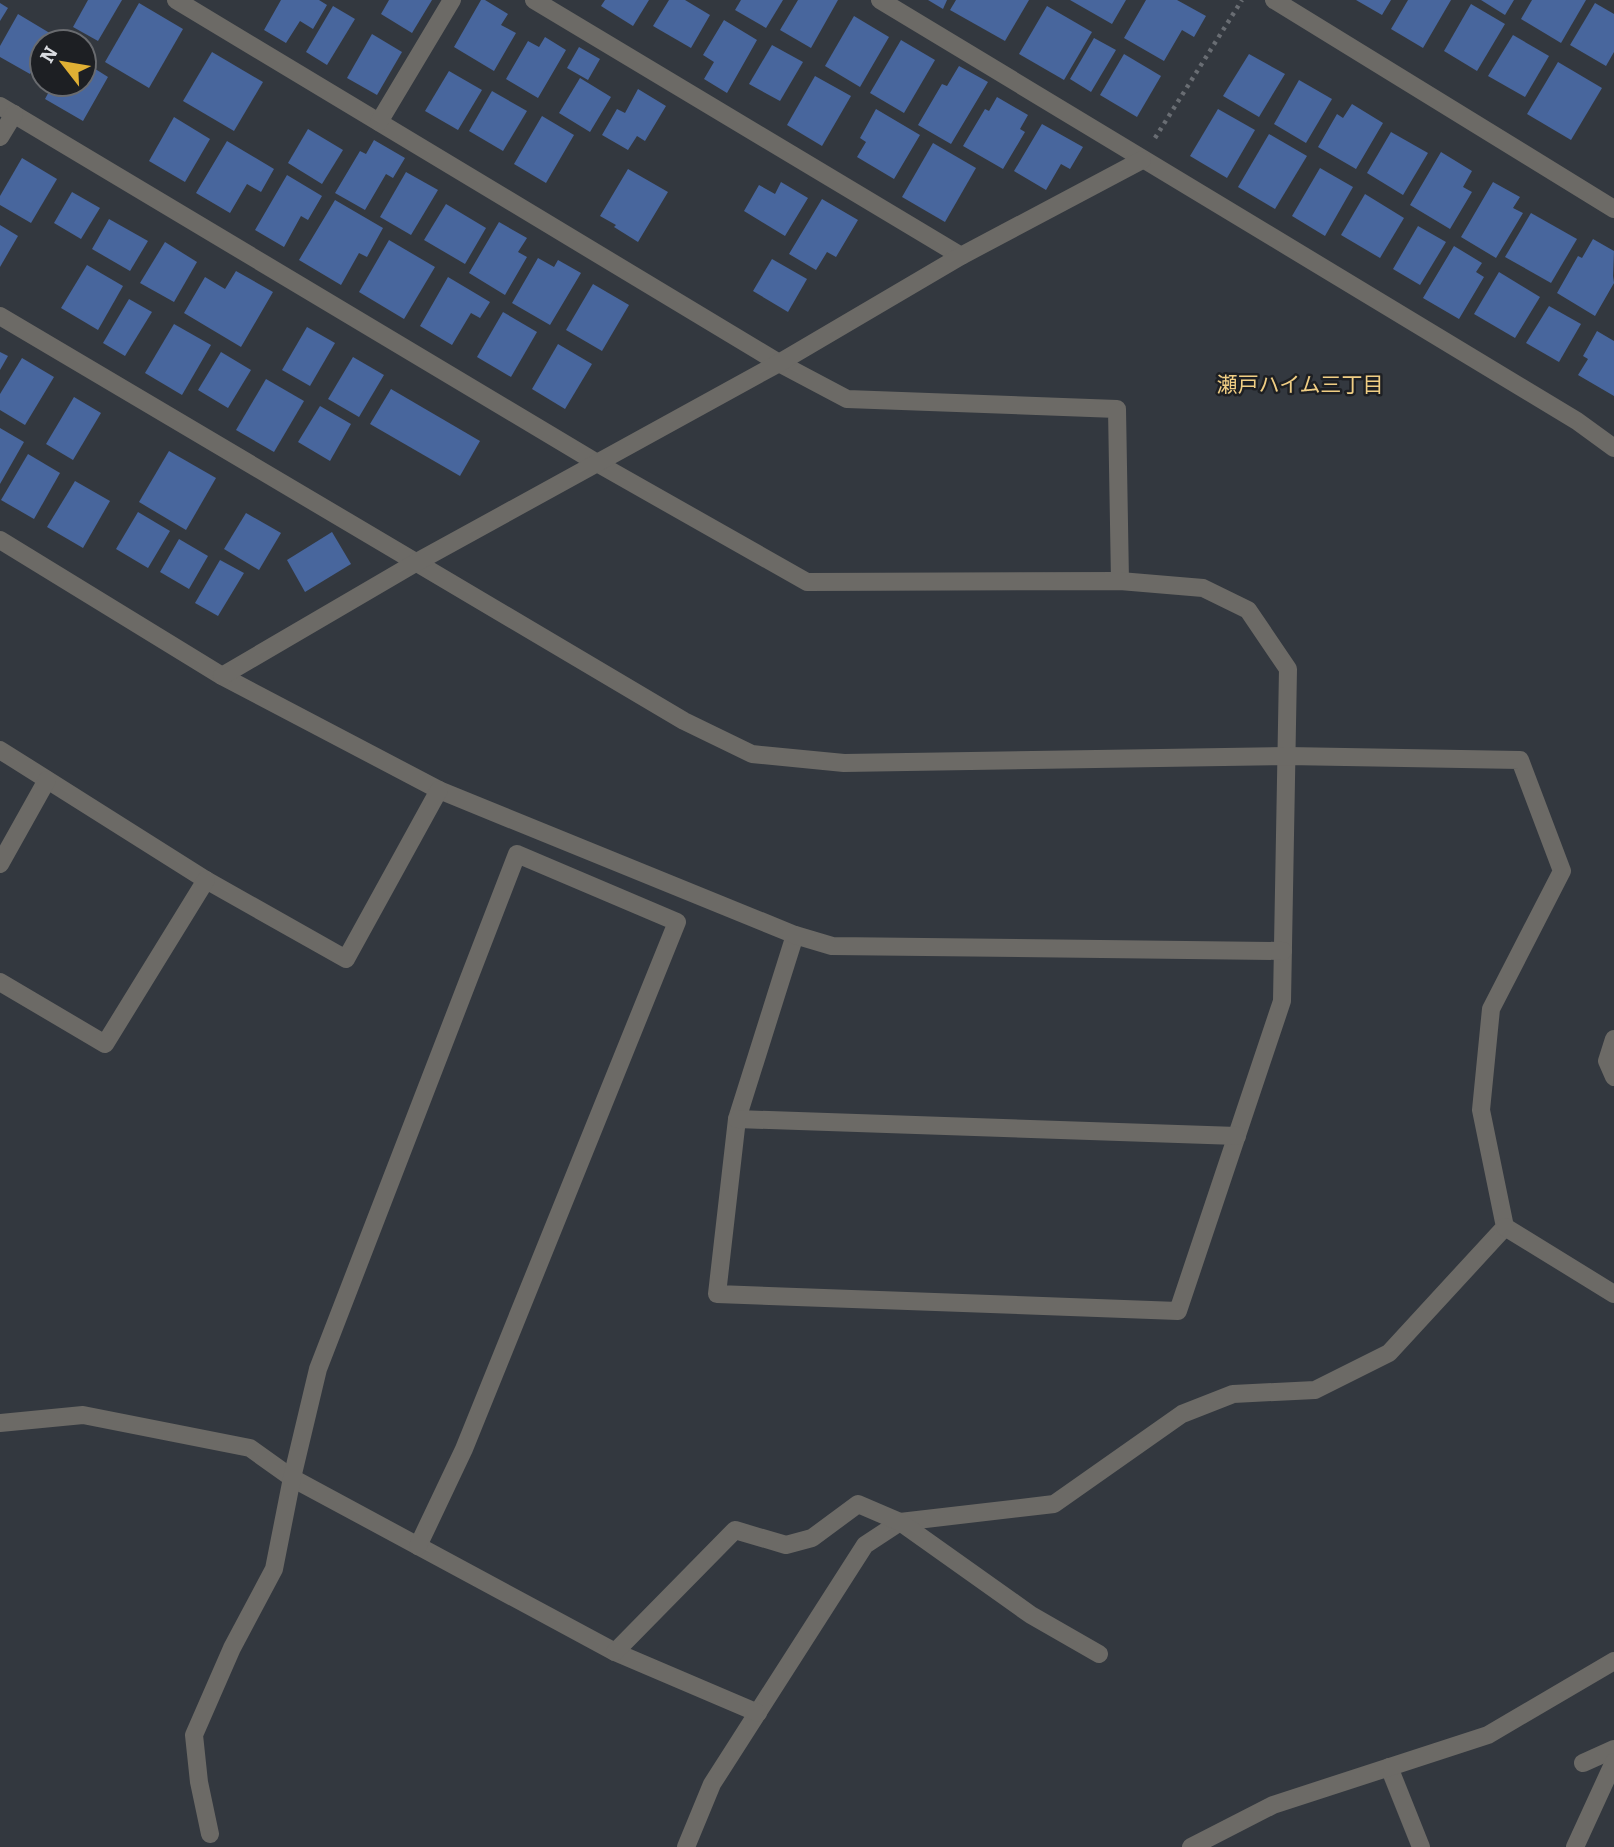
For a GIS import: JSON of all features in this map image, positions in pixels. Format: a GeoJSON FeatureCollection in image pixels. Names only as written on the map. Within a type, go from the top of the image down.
{"type":"FeatureCollection","features":[{"type":"Feature","properties":{"kind":"street"},"geometry":{"type":"LineString","coordinates":[[176,0],[779,363],[847,399],[1116,409],[1120,581]]}},
{"type":"Feature","properties":{"kind":"street"},"geometry":{"type":"LineString","coordinates":[[379,122],[452,0]]}},
{"type":"Feature","properties":{"kind":"street"},"geometry":{"type":"LineString","coordinates":[[534,0],[961,256]]}},
{"type":"Feature","properties":{"kind":"street"},"geometry":{"type":"LineString","coordinates":[[880,0],[1577,421],[1614,448]]}},
{"type":"Feature","properties":{"kind":"street"},"geometry":{"type":"LineString","coordinates":[[1275,0],[1614,209]]}},
{"type":"Feature","properties":{"kind":"street"},"geometry":{"type":"LineString","coordinates":[[0,137],[7,110],[597,463],[807,582],[1120,581],[1203,588],[1248,610],[1288,668],[1282,1002],[1178,1311],[717,1294],[737,1119],[795,935]]}},
{"type":"Feature","properties":{"kind":"street"},"geometry":{"type":"LineString","coordinates":[[222,676],[417,562],[779,363],[961,256],[1142,160]]}},
{"type":"Feature","properties":{"kind":"street"},"geometry":{"type":"LineString","coordinates":[[0,316],[684,721],[752,754],[844,763],[1287,756],[1520,760],[1562,871],[1492,1009],[1481,1110],[1505,1227],[1614,1294]]}},
{"type":"Feature","properties":{"kind":"street"},"geometry":{"type":"LineString","coordinates":[[0,540],[222,676],[439,790],[795,935],[832,946],[1283,951]]}},
{"type":"Feature","properties":{"kind":"street"},"geometry":{"type":"LineString","coordinates":[[0,750],[206,880],[346,959],[439,790]]}},
{"type":"Feature","properties":{"kind":"street"},"geometry":{"type":"LineString","coordinates":[[0,864],[47,780]]}},
{"type":"Feature","properties":{"kind":"street"},"geometry":{"type":"LineString","coordinates":[[211,1834],[199,1782],[194,1735],[232,1648],[274,1569],[318,1369],[517,855],[677,922],[464,1449],[418,1546]]}},
{"type":"Feature","properties":{"kind":"street"},"geometry":{"type":"LineString","coordinates":[[0,982],[104,1044],[206,880]]}},
{"type":"Feature","properties":{"kind":"street"},"geometry":{"type":"LineString","coordinates":[[1614,1039],[1607,1061],[1614,1077]]}},
{"type":"Feature","properties":{"kind":"street"},"geometry":{"type":"LineString","coordinates":[[737,1119],[1237,1136]]}},
{"type":"Feature","properties":{"kind":"street"},"geometry":{"type":"LineString","coordinates":[[686,1847],[712,1784],[865,1545],[900,1522],[1054,1504],[1182,1413],[1233,1394],[1315,1390],[1389,1353],[1505,1227]]}},
{"type":"Feature","properties":{"kind":"street"},"geometry":{"type":"LineString","coordinates":[[0,1423],[83,1415],[250,1448],[292,1478],[615,1652],[758,1713]]}},
{"type":"Feature","properties":{"kind":"street"},"geometry":{"type":"LineString","coordinates":[[615,1652],[735,1530],[786,1545],[812,1538],[859,1504],[900,1522],[1031,1615],[1099,1654]]}},
{"type":"Feature","properties":{"kind":"street"},"geometry":{"type":"LineString","coordinates":[[1191,1847],[1273,1805],[1488,1735],[1614,1661]]}},
{"type":"Feature","properties":{"kind":"street"},"geometry":{"type":"LineString","coordinates":[[1583,1763],[1614,1749]]}},
{"type":"Feature","properties":{"kind":"street"},"geometry":{"type":"LineString","coordinates":[[1575,1847],[1614,1762]]}},
{"type":"Feature","properties":{"kind":"street"},"geometry":{"type":"LineString","coordinates":[[1389,1767],[1421,1847]]}},
{"type":"Feature","properties":{"kind":"path"},"geometry":{"type":"LineString","coordinates":[[1142,160],[1242,0]]}},
{"type":"Feature","properties":{"kind":"building"},"geometry":{"type":"Polygon","coordinates":[[[88,0],[122,0],[98,41],[98,28],[73,27],[88,0]]]}},
{"type":"Feature","properties":{"kind":"building"},"geometry":{"type":"Polygon","coordinates":[[[281,0],[319,0],[327,5],[313,29],[300,21],[286,43],[264,30],[281,0]]]}},
{"type":"Feature","properties":{"kind":"building"},"geometry":{"type":"Polygon","coordinates":[[[389,0],[432,0],[412,33],[381,14],[389,0]]]}},
{"type":"Feature","properties":{"kind":"building"},"geometry":{"type":"Polygon","coordinates":[[[481,0],[508,14],[501,25],[516,33],[494,71],[454,47],[481,0]]]}},
{"type":"Feature","properties":{"kind":"building"},"geometry":{"type":"Polygon","coordinates":[[[605,0],[649,0],[633,26],[601,6],[605,0]]]}},
{"type":"Feature","properties":{"kind":"building"},"geometry":{"type":"Polygon","coordinates":[[[669,0],[685,0],[710,15],[691,48],[653,26],[669,0]]]}},
{"type":"Feature","properties":{"kind":"building"},"geometry":{"type":"Polygon","coordinates":[[[741,0],[783,0],[766,28],[735,10],[741,0]]]}},
{"type":"Feature","properties":{"kind":"building"},"geometry":{"type":"Polygon","coordinates":[[[798,0],[838,0],[811,48],[780,30],[798,0]]]}},
{"type":"Feature","properties":{"kind":"building"},"geometry":{"type":"Polygon","coordinates":[[[928,0],[947,0],[943,9],[928,0]]]}},
{"type":"Feature","properties":{"kind":"building"},"geometry":{"type":"Polygon","coordinates":[[[956,0],[1029,0],[1005,41],[950,10],[956,0]]]}},
{"type":"Feature","properties":{"kind":"building"},"geometry":{"type":"Polygon","coordinates":[[[1070,0],[1126,0],[1112,24],[1070,0]]]}},
{"type":"Feature","properties":{"kind":"building"},"geometry":{"type":"Polygon","coordinates":[[[1146,0],[1177,0],[1206,16],[1194,37],[1182,30],[1164,61],[1124,38],[1146,0]]]}},
{"type":"Feature","properties":{"kind":"building"},"geometry":{"type":"Polygon","coordinates":[[[1356,0],[1391,0],[1382,15],[1356,0]]]}},
{"type":"Feature","properties":{"kind":"building"},"geometry":{"type":"Polygon","coordinates":[[[1408,0],[1451,0],[1423,48],[1391,29],[1408,0]]]}},
{"type":"Feature","properties":{"kind":"building"},"geometry":{"type":"Polygon","coordinates":[[[1481,0],[1514,0],[1505,15],[1481,0]]]}},
{"type":"Feature","properties":{"kind":"building"},"geometry":{"type":"Polygon","coordinates":[[[1532,0],[1586,0],[1561,43],[1521,19],[1532,0]]]}},
{"type":"Feature","properties":{"kind":"building"},"geometry":{"type":"Polygon","coordinates":[[[0,3],[8,8],[0,21],[0,3]]]}},
{"type":"Feature","properties":{"kind":"building"},"geometry":{"type":"Polygon","coordinates":[[[139,3],[183,29],[149,88],[105,62],[139,3]]]}},
{"type":"Feature","properties":{"kind":"building"},"geometry":{"type":"Polygon","coordinates":[[[1595,3],[1614,14],[1614,52],[1606,66],[1570,45],[1595,3]]]}},
{"type":"Feature","properties":{"kind":"building"},"geometry":{"type":"Polygon","coordinates":[[[1471,4],[1505,24],[1477,71],[1444,51],[1471,4]]]}},
{"type":"Feature","properties":{"kind":"building"},"geometry":{"type":"Polygon","coordinates":[[[333,6],[355,19],[327,65],[306,52],[333,6]]]}},
{"type":"Feature","properties":{"kind":"building"},"geometry":{"type":"Polygon","coordinates":[[[1047,6],[1092,32],[1064,80],[1019,54],[1047,6]]]}},
{"type":"Feature","properties":{"kind":"building"},"geometry":{"type":"Polygon","coordinates":[[[18,14],[41,28],[28,28],[28,73],[0,57],[0,46],[18,14]]]}},
{"type":"Feature","properties":{"kind":"building"},"geometry":{"type":"Polygon","coordinates":[[[854,16],[889,37],[860,87],[825,66],[854,16]]]}},
{"type":"Feature","properties":{"kind":"building"},"geometry":{"type":"Polygon","coordinates":[[[724,20],[757,40],[727,93],[704,79],[714,62],[703,55],[724,20]]]}},
{"type":"Feature","properties":{"kind":"building"},"geometry":{"type":"Polygon","coordinates":[[[372,34],[402,52],[377,95],[347,78],[372,34]]]}},
{"type":"Feature","properties":{"kind":"building"},"geometry":{"type":"Polygon","coordinates":[[[1513,35],[1549,56],[1525,97],[1488,76],[1513,35]]]}},
{"type":"Feature","properties":{"kind":"building"},"geometry":{"type":"Polygon","coordinates":[[[545,37],[566,50],[538,98],[506,79],[528,41],[539,47],[545,37]]]}},
{"type":"Feature","properties":{"kind":"building"},"geometry":{"type":"Polygon","coordinates":[[[1094,38],[1116,50],[1091,92],[1070,79],[1094,38]]]}},
{"type":"Feature","properties":{"kind":"building"},"geometry":{"type":"Polygon","coordinates":[[[901,40],[935,60],[904,113],[870,93],[901,40]]]}},
{"type":"Feature","properties":{"kind":"building"},"geometry":{"type":"Polygon","coordinates":[[[772,45],[803,62],[780,101],[749,84],[772,45]]]}},
{"type":"Feature","properties":{"kind":"building"},"geometry":{"type":"Polygon","coordinates":[[[579,47],[600,59],[588,80],[567,68],[579,47]]]}},
{"type":"Feature","properties":{"kind":"building"},"geometry":{"type":"Polygon","coordinates":[[[212,52],[263,82],[234,131],[183,101],[212,52]]]}},
{"type":"Feature","properties":{"kind":"building"},"geometry":{"type":"Polygon","coordinates":[[[1124,54],[1161,76],[1137,117],[1100,95],[1124,54]]]}},
{"type":"Feature","properties":{"kind":"building"},"geometry":{"type":"Polygon","coordinates":[[[1249,54],[1285,74],[1259,117],[1223,96],[1249,54]]]}},
{"type":"Feature","properties":{"kind":"building"},"geometry":{"type":"Polygon","coordinates":[[[1558,62],[1602,88],[1571,140],[1527,114],[1558,62]]]}},
{"type":"Feature","properties":{"kind":"building"},"geometry":{"type":"Polygon","coordinates":[[[959,66],[988,82],[951,144],[918,125],[942,84],[947,86],[959,66]]]}},
{"type":"Feature","properties":{"kind":"building"},"geometry":{"type":"Polygon","coordinates":[[[98,71],[108,77],[98,95],[98,71]]]}},
{"type":"Feature","properties":{"kind":"building"},"geometry":{"type":"Polygon","coordinates":[[[449,71],[482,90],[458,130],[425,111],[449,71]]]}},
{"type":"Feature","properties":{"kind":"building"},"geometry":{"type":"Polygon","coordinates":[[[815,76],[851,96],[822,146],[787,125],[815,76]]]}},
{"type":"Feature","properties":{"kind":"building"},"geometry":{"type":"Polygon","coordinates":[[[580,78],[611,97],[590,132],[559,113],[580,78]]]}},
{"type":"Feature","properties":{"kind":"building"},"geometry":{"type":"Polygon","coordinates":[[[1299,80],[1332,99],[1306,143],[1274,124],[1299,80]]]}},
{"type":"Feature","properties":{"kind":"building"},"geometry":{"type":"Polygon","coordinates":[[[638,89],[666,106],[645,141],[637,136],[628,150],[602,135],[617,109],[625,113],[638,89]]]}},
{"type":"Feature","properties":{"kind":"building"},"geometry":{"type":"Polygon","coordinates":[[[492,91],[527,111],[503,151],[469,131],[492,91]]]}},
{"type":"Feature","properties":{"kind":"building"},"geometry":{"type":"Polygon","coordinates":[[[997,97],[1028,115],[1020,129],[1025,132],[1003,169],[963,146],[985,109],[989,111],[997,97]]]}},
{"type":"Feature","properties":{"kind":"building"},"geometry":{"type":"Polygon","coordinates":[[[46,98],[96,98],[83,121],[46,98]]]}},
{"type":"Feature","properties":{"kind":"building"},"geometry":{"type":"Polygon","coordinates":[[[1352,104],[1383,123],[1356,169],[1318,147],[1337,114],[1343,118],[1352,104]]]}},
{"type":"Feature","properties":{"kind":"building"},"geometry":{"type":"Polygon","coordinates":[[[876,109],[920,135],[894,179],[857,157],[866,142],[860,138],[876,109]]]}},
{"type":"Feature","properties":{"kind":"building"},"geometry":{"type":"Polygon","coordinates":[[[1218,109],[1255,130],[1227,178],[1190,156],[1218,109]]]}},
{"type":"Feature","properties":{"kind":"building"},"geometry":{"type":"Polygon","coordinates":[[[542,116],[574,135],[546,183],[514,164],[542,116]]]}},
{"type":"Feature","properties":{"kind":"building"},"geometry":{"type":"Polygon","coordinates":[[[174,117],[210,139],[185,182],[149,161],[174,117]]]}},
{"type":"Feature","properties":{"kind":"building"},"geometry":{"type":"Polygon","coordinates":[[[1042,124],[1083,147],[1070,169],[1061,164],[1046,190],[1014,171],[1042,124]]]}},
{"type":"Feature","properties":{"kind":"building"},"geometry":{"type":"Polygon","coordinates":[[[308,129],[343,150],[322,184],[288,163],[308,129]]]}},
{"type":"Feature","properties":{"kind":"building"},"geometry":{"type":"Polygon","coordinates":[[[1391,132],[1428,153],[1403,195],[1367,173],[1391,132]]]}},
{"type":"Feature","properties":{"kind":"building"},"geometry":{"type":"Polygon","coordinates":[[[1269,134],[1307,156],[1275,209],[1238,187],[1269,134]]]}},
{"type":"Feature","properties":{"kind":"building"},"geometry":{"type":"Polygon","coordinates":[[[374,140],[405,158],[393,178],[386,174],[365,210],[335,193],[360,151],[366,154],[374,140]]]}},
{"type":"Feature","properties":{"kind":"building"},"geometry":{"type":"Polygon","coordinates":[[[227,141],[274,169],[261,192],[247,184],[230,213],[196,193],[227,141]]]}},
{"type":"Feature","properties":{"kind":"building"},"geometry":{"type":"Polygon","coordinates":[[[933,143],[976,168],[945,222],[902,197],[933,143]]]}},
{"type":"Feature","properties":{"kind":"building"},"geometry":{"type":"Polygon","coordinates":[[[1441,152],[1472,171],[1463,187],[1472,192],[1450,229],[1410,205],[1441,152]]]}},
{"type":"Feature","properties":{"kind":"building"},"geometry":{"type":"Polygon","coordinates":[[[22,158],[57,179],[31,223],[0,205],[0,196],[22,158]]]}},
{"type":"Feature","properties":{"kind":"building"},"geometry":{"type":"Polygon","coordinates":[[[1320,168],[1353,187],[1325,236],[1292,216],[1320,168]]]}},
{"type":"Feature","properties":{"kind":"building"},"geometry":{"type":"Polygon","coordinates":[[[628,169],[668,192],[638,242],[600,216],[628,169]]]}},
{"type":"Feature","properties":{"kind":"building"},"geometry":{"type":"Polygon","coordinates":[[[406,172],[438,190],[411,235],[380,217],[406,172]]]}},
{"type":"Feature","properties":{"kind":"building"},"geometry":{"type":"Polygon","coordinates":[[[287,175],[322,196],[308,220],[301,216],[284,247],[255,230],[287,175]]]}},
{"type":"Feature","properties":{"kind":"building"},"geometry":{"type":"Polygon","coordinates":[[[781,182],[808,198],[785,236],[744,211],[759,185],[775,194],[781,182]]]}},
{"type":"Feature","properties":{"kind":"building"},"geometry":{"type":"Polygon","coordinates":[[[1493,182],[1520,197],[1513,208],[1523,213],[1496,258],[1461,237],[1493,182]]]}},
{"type":"Feature","properties":{"kind":"building"},"geometry":{"type":"Polygon","coordinates":[[[72,192],[100,208],[81,239],[54,223],[72,192]]]}},
{"type":"Feature","properties":{"kind":"building"},"geometry":{"type":"Polygon","coordinates":[[[1365,194],[1404,218],[1380,258],[1341,235],[1365,194]]]}},
{"type":"Feature","properties":{"kind":"building"},"geometry":{"type":"Polygon","coordinates":[[[822,199],[858,220],[836,257],[827,252],[816,270],[789,254],[822,199]]]}},
{"type":"Feature","properties":{"kind":"building"},"geometry":{"type":"Polygon","coordinates":[[[335,200],[383,228],[367,257],[359,253],[341,285],[299,260],[335,200]]]}},
{"type":"Feature","properties":{"kind":"building"},"geometry":{"type":"Polygon","coordinates":[[[446,204],[486,228],[465,264],[424,240],[446,204]]]}},
{"type":"Feature","properties":{"kind":"building"},"geometry":{"type":"Polygon","coordinates":[[[1531,213],[1577,239],[1551,283],[1505,257],[1531,213]]]}},
{"type":"Feature","properties":{"kind":"building"},"geometry":{"type":"Polygon","coordinates":[[[109,219],[148,241],[130,271],[92,249],[109,219]]]}},
{"type":"Feature","properties":{"kind":"building"},"geometry":{"type":"Polygon","coordinates":[[[499,222],[527,238],[518,252],[527,257],[505,295],[469,273],[499,222]]]}},
{"type":"Feature","properties":{"kind":"building"},"geometry":{"type":"Polygon","coordinates":[[[0,225],[18,236],[0,267],[0,225]]]}},
{"type":"Feature","properties":{"kind":"building"},"geometry":{"type":"Polygon","coordinates":[[[1418,226],[1446,242],[1420,285],[1393,269],[1418,226]]]}},
{"type":"Feature","properties":{"kind":"building"},"geometry":{"type":"Polygon","coordinates":[[[1593,239],[1614,251],[1614,283],[1595,316],[1557,293],[1578,256],[1582,258],[1593,239]]]}},
{"type":"Feature","properties":{"kind":"building"},"geometry":{"type":"Polygon","coordinates":[[[389,240],[435,267],[404,319],[359,292],[389,240]]]}},
{"type":"Feature","properties":{"kind":"building"},"geometry":{"type":"Polygon","coordinates":[[[165,242],[197,262],[174,302],[140,283],[165,242]]]}},
{"type":"Feature","properties":{"kind":"building"},"geometry":{"type":"Polygon","coordinates":[[[1454,246],[1482,263],[1476,272],[1484,277],[1459,319],[1423,298],[1454,246]]]}},
{"type":"Feature","properties":{"kind":"building"},"geometry":{"type":"Polygon","coordinates":[[[538,258],[554,267],[558,260],[581,273],[550,325],[512,303],[538,258]]]}},
{"type":"Feature","properties":{"kind":"building"},"geometry":{"type":"Polygon","coordinates":[[[772,259],[807,279],[788,312],[753,291],[772,259]]]}},
{"type":"Feature","properties":{"kind":"building"},"geometry":{"type":"Polygon","coordinates":[[[87,265],[123,286],[98,330],[61,308],[87,265]]]}},
{"type":"Feature","properties":{"kind":"building"},"geometry":{"type":"Polygon","coordinates":[[[236,271],[273,292],[241,347],[184,313],[205,277],[225,289],[236,271]]]}},
{"type":"Feature","properties":{"kind":"building"},"geometry":{"type":"Polygon","coordinates":[[[1499,272],[1540,297],[1515,338],[1474,314],[1499,272]]]}},
{"type":"Feature","properties":{"kind":"building"},"geometry":{"type":"Polygon","coordinates":[[[448,277],[490,302],[480,318],[471,313],[452,345],[420,326],[448,277]]]}},
{"type":"Feature","properties":{"kind":"building"},"geometry":{"type":"Polygon","coordinates":[[[593,284],[629,305],[602,351],[566,330],[593,284]]]}},
{"type":"Feature","properties":{"kind":"building"},"geometry":{"type":"Polygon","coordinates":[[[129,299],[152,312],[125,356],[103,343],[129,299]]]}},
{"type":"Feature","properties":{"kind":"building"},"geometry":{"type":"Polygon","coordinates":[[[1549,306],[1581,324],[1559,362],[1526,343],[1549,306]]]}},
{"type":"Feature","properties":{"kind":"building"},"geometry":{"type":"Polygon","coordinates":[[[503,312],[537,332],[511,377],[477,357],[503,312]]]}},
{"type":"Feature","properties":{"kind":"building"},"geometry":{"type":"Polygon","coordinates":[[[174,324],[211,345],[182,395],[145,373],[174,324]]]}},
{"type":"Feature","properties":{"kind":"building"},"geometry":{"type":"Polygon","coordinates":[[[307,327],[335,343],[310,386],[282,370],[307,327]]]}},
{"type":"Feature","properties":{"kind":"building"},"geometry":{"type":"Polygon","coordinates":[[[1597,331],[1614,341],[1614,396],[1578,375],[1588,359],[1583,356],[1597,331]]]}},
{"type":"Feature","properties":{"kind":"building"},"geometry":{"type":"Polygon","coordinates":[[[558,344],[592,364],[565,409],[532,389],[558,344]]]}},
{"type":"Feature","properties":{"kind":"building"},"geometry":{"type":"Polygon","coordinates":[[[0,352],[8,356],[0,370],[0,352]]]}},
{"type":"Feature","properties":{"kind":"building"},"geometry":{"type":"Polygon","coordinates":[[[221,352],[251,370],[228,408],[198,390],[221,352]]]}},
{"type":"Feature","properties":{"kind":"building"},"geometry":{"type":"Polygon","coordinates":[[[353,357],[384,375],[359,417],[328,399],[353,357]]]}},
{"type":"Feature","properties":{"kind":"building"},"geometry":{"type":"Polygon","coordinates":[[[22,358],[54,377],[25,425],[0,410],[0,394],[22,358]]]}},
{"type":"Feature","properties":{"kind":"building"},"geometry":{"type":"Polygon","coordinates":[[[266,379],[304,401],[274,452],[236,430],[266,379]]]}},
{"type":"Feature","properties":{"kind":"building"},"geometry":{"type":"Polygon","coordinates":[[[391,389],[480,441],[460,476],[370,424],[391,389]]]}},
{"type":"Feature","properties":{"kind":"building"},"geometry":{"type":"Polygon","coordinates":[[[74,397],[101,413],[73,460],[46,444],[74,397]]]}},
{"type":"Feature","properties":{"kind":"building"},"geometry":{"type":"Polygon","coordinates":[[[320,406],[351,424],[330,461],[298,442],[320,406]]]}},
{"type":"Feature","properties":{"kind":"building"},"geometry":{"type":"Polygon","coordinates":[[[0,428],[24,442],[0,484],[0,428]]]}},
{"type":"Feature","properties":{"kind":"building"},"geometry":{"type":"Polygon","coordinates":[[[169,451],[216,478],[186,530],[139,502],[169,451]]]}},
{"type":"Feature","properties":{"kind":"building"},"geometry":{"type":"Polygon","coordinates":[[[28,454],[60,473],[34,519],[1,500],[28,454]]]}},
{"type":"Feature","properties":{"kind":"building"},"geometry":{"type":"Polygon","coordinates":[[[75,481],[110,501],[83,548],[47,527],[75,481]]]}},
{"type":"Feature","properties":{"kind":"building"},"geometry":{"type":"Polygon","coordinates":[[[138,512],[170,531],[148,568],[116,549],[138,512]]]}},
{"type":"Feature","properties":{"kind":"building"},"geometry":{"type":"Polygon","coordinates":[[[246,513],[281,533],[259,570],[224,549],[246,513]]]}},
{"type":"Feature","properties":{"kind":"building"},"geometry":{"type":"Polygon","coordinates":[[[332,532],[351,564],[305,592],[287,560],[332,532]]]}},
{"type":"Feature","properties":{"kind":"building"},"geometry":{"type":"Polygon","coordinates":[[[179,539],[208,556],[189,589],[160,572],[179,539]]]}},
{"type":"Feature","properties":{"kind":"building"},"geometry":{"type":"Polygon","coordinates":[[[220,560],[244,573],[218,616],[195,603],[220,560]]]}},
{"type":"Feature","properties":{"kind":"district","name":"瀬戸ハイム三丁目"},"geometry":{"type":"Point","coordinates":[1300,385]}}]}
